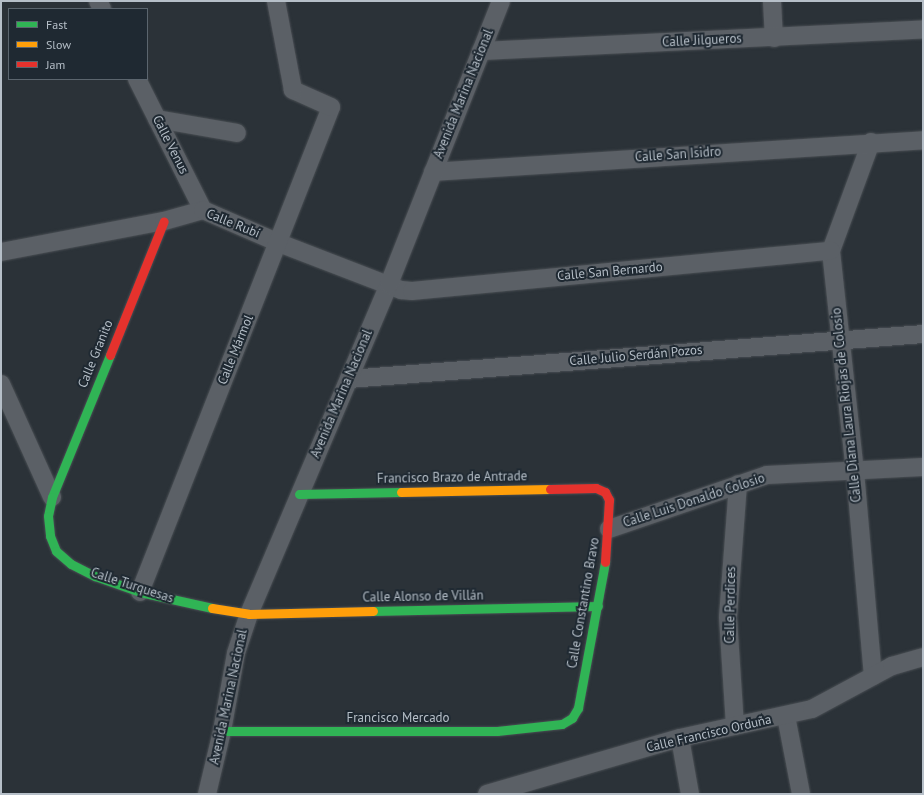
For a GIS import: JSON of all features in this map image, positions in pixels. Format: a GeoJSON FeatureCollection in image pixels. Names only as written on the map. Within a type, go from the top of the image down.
{"type":"FeatureCollection","features":[{"type":"Feature","properties":{"kind":"street","name":"Calle Mármol"},"geometry":{"type":"LineString","coordinates":[[140,592],[279,243],[331,107],[293,90],[276,1]]}},
{"type":"Feature","properties":{"kind":"street","name":"Avenida Marina Nacional"},"geometry":{"type":"LineString","coordinates":[[207,794],[222,731],[236,653],[249,614],[389,284],[501,1]]}},
{"type":"Feature","properties":{"kind":"street"},"geometry":{"type":"LineString","coordinates":[[772,1],[774,38]]}},
{"type":"Feature","properties":{"kind":"street","name":"Calle Jilgueros"},"geometry":{"type":"LineString","coordinates":[[481,51],[774,38],[923,29]]}},
{"type":"Feature","properties":{"kind":"street","name":"Calle Venus"},"geometry":{"type":"LineString","coordinates":[[138,80],[203,210]]}},
{"type":"Feature","properties":{"kind":"street"},"geometry":{"type":"LineString","coordinates":[[157,119],[237,133]]}},
{"type":"Feature","properties":{"kind":"street","name":"Calle San Isidro"},"geometry":{"type":"LineString","coordinates":[[433,172],[871,142],[923,140]]}},
{"type":"Feature","properties":{"kind":"street","name":"Calle Diana Laura Riojas de Colosio"},"geometry":{"type":"LineString","coordinates":[[871,142],[831,251],[855,471],[873,676]]}},
{"type":"Feature","properties":{"kind":"street","name":"Calle Rubí"},"geometry":{"type":"LineString","coordinates":[[1,252],[164,221],[203,210],[279,243],[389,284]]}},
{"type":"Feature","properties":{"kind":"street","name":"Calle Granito"},"geometry":{"type":"LineString","coordinates":[[52,497],[164,221]]}},
{"type":"Feature","properties":{"kind":"street","name":"Calle San Bernardo"},"geometry":{"type":"LineString","coordinates":[[389,284],[412,291],[831,251]]}},
{"type":"Feature","properties":{"kind":"street","name":"Calle Julio Serdán Pozos"},"geometry":{"type":"LineString","coordinates":[[349,379],[841,339],[923,334]]}},
{"type":"Feature","properties":{"kind":"street"},"geometry":{"type":"LineString","coordinates":[[1,384],[52,497]]}},
{"type":"Feature","properties":{"kind":"street","name":"Calle Luis Donaldo Colosio"},"geometry":{"type":"LineString","coordinates":[[609,529],[738,484],[767,476],[923,467]]}},
{"type":"Feature","properties":{"kind":"street","name":"Calle Perdices"},"geometry":{"type":"LineString","coordinates":[[735,726],[728,617],[738,484]]}},
{"type":"Feature","properties":{"kind":"street","name":"Francisco Brazo de Antrade"},"geometry":{"type":"LineString","coordinates":[[299,494],[596,488],[605,492]]}},
{"type":"Feature","properties":{"kind":"street","name":"Calle Constantino Bravo"},"geometry":{"type":"LineString","coordinates":[[572,718],[578,708],[598,606],[609,529],[609,500],[605,492]]}},
{"type":"Feature","properties":{"kind":"street","name":"Calle Turquesas"},"geometry":{"type":"LineString","coordinates":[[52,497],[48,516],[50,536],[56,551],[71,564],[95,576],[140,592],[188,604],[249,614]]}},
{"type":"Feature","properties":{"kind":"street","name":"Calle Alonso de Villán"},"geometry":{"type":"LineString","coordinates":[[249,614],[598,606]]}},
{"type":"Feature","properties":{"kind":"street","name":"Calle Francisco Orduña"},"geometry":{"type":"LineString","coordinates":[[487,794],[680,738],[786,716],[831,700],[892,666],[923,657]]}},
{"type":"Feature","properties":{"kind":"street"},"geometry":{"type":"LineString","coordinates":[[786,716],[801,794]]}},
{"type":"Feature","properties":{"kind":"street","name":"Francisco Mercado"},"geometry":{"type":"LineString","coordinates":[[222,731],[498,731],[562,724],[572,718]]}},
{"type":"Feature","properties":{"kind":"street"},"geometry":{"type":"LineString","coordinates":[[680,738],[690,794]]}},
{"type":"Feature","properties":{"kind":"traffic: fast"},"geometry":{"type":"LineString","coordinates":[[110,355],[52,497],[48,516],[50,536],[56,551],[71,564],[95,576],[140,592],[212,608]]}},
{"type":"Feature","properties":{"kind":"traffic: fast"},"geometry":{"type":"LineString","coordinates":[[299,494],[401,492]]}},
{"type":"Feature","properties":{"kind":"traffic: fast"},"geometry":{"type":"LineString","coordinates":[[222,731],[497,731],[562,724],[572,718],[578,708],[605,562]]}},
{"type":"Feature","properties":{"kind":"traffic: fast"},"geometry":{"type":"LineString","coordinates":[[373,611],[598,606]]}},
{"type":"Feature","properties":{"kind":"traffic: slow"},"geometry":{"type":"LineString","coordinates":[[401,492],[550,489]]}},
{"type":"Feature","properties":{"kind":"traffic: slow"},"geometry":{"type":"LineString","coordinates":[[212,608],[249,614],[373,611]]}},
{"type":"Feature","properties":{"kind":"traffic: jam"},"geometry":{"type":"LineString","coordinates":[[110,355],[164,221]]}},
{"type":"Feature","properties":{"kind":"traffic: jam"},"geometry":{"type":"LineString","coordinates":[[550,489],[596,488],[605,492],[609,500],[605,562]]}}]}
